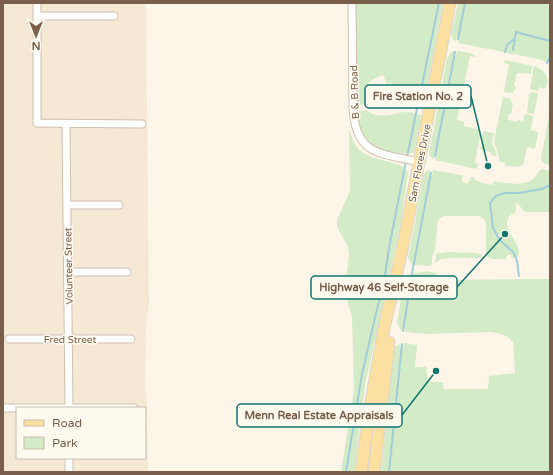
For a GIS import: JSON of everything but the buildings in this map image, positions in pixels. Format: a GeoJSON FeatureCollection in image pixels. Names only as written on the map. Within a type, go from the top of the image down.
{"type":"FeatureCollection","features":[{"type":"Feature","properties":{"kind":"main road","name":"Sam Flores Drive"},"geometry":{"type":"LineString","coordinates":[[374,472],[382,392],[397,276],[450,3]]}},
{"type":"Feature","properties":{"kind":"main road","name":"Sam Flores Drive"},"geometry":{"type":"LineString","coordinates":[[361,472],[372,393],[387,312],[397,276]]}},
{"type":"Feature","properties":{"kind":"street"},"geometry":{"type":"LineString","coordinates":[[37,3],[37,123],[142,124]]}},
{"type":"Feature","properties":{"kind":"street","name":"B & B Road"},"geometry":{"type":"LineString","coordinates":[[352,3],[353,109],[357,134],[372,150],[419,162]]}},
{"type":"Feature","properties":{"kind":"street"},"geometry":{"type":"LineString","coordinates":[[37,16],[114,16]]}},
{"type":"Feature","properties":{"kind":"street","name":"Volunteer Street"},"geometry":{"type":"LineString","coordinates":[[66,124],[69,407]]}},
{"type":"Feature","properties":{"kind":"street"},"geometry":{"type":"LineString","coordinates":[[67,205],[119,205]]}},
{"type":"Feature","properties":{"kind":"street"},"geometry":{"type":"LineString","coordinates":[[68,272],[127,272]]}},
{"type":"Feature","properties":{"kind":"street","name":"Fred Street"},"geometry":{"type":"LineString","coordinates":[[10,339],[131,339]]}},
{"type":"Feature","properties":{"kind":"street"},"geometry":{"type":"LineString","coordinates":[[3,408],[16,408]]}},
{"type":"Feature","properties":{"kind":"street"},"geometry":{"type":"LineString","coordinates":[[69,459],[70,472]]}},
{"type":"Feature","properties":{"kind":"shaded area"},"geometry":{"type":"Polygon","coordinates":[[[3,3],[146,3],[149,307],[146,322],[145,385],[147,403],[148,472],[3,472],[3,3]]]}},
{"type":"Feature","properties":{"kind":"green space"},"geometry":{"type":"Polygon","coordinates":[[[355,3],[443,3],[424,103],[417,105],[399,104],[391,83],[387,84],[383,75],[372,80],[367,85],[364,104],[356,104],[355,3]]]}},
{"type":"Feature","properties":{"kind":"green space"},"geometry":{"type":"Polygon","coordinates":[[[458,3],[538,3],[550,5],[550,55],[546,62],[539,59],[506,53],[506,49],[504,52],[458,43],[459,36],[457,36],[456,42],[452,38],[451,33],[458,3]]]}},
{"type":"Feature","properties":{"kind":"green space"},"geometry":{"type":"Polygon","coordinates":[[[455,51],[454,56],[456,56],[457,51],[470,53],[476,57],[470,56],[464,85],[469,87],[467,89],[463,89],[457,120],[464,121],[464,126],[481,130],[475,163],[479,164],[476,169],[435,160],[436,153],[433,160],[429,154],[447,58],[451,52],[455,51]]]}},
{"type":"Feature","properties":{"kind":"green space"},"geometry":{"type":"Polygon","coordinates":[[[506,60],[532,66],[531,74],[517,73],[514,86],[516,87],[515,91],[513,90],[513,93],[504,92],[509,64],[503,63],[506,60]]]}},
{"type":"Feature","properties":{"kind":"green space"},"geometry":{"type":"Polygon","coordinates":[[[534,66],[541,69],[546,75],[548,82],[545,89],[539,87],[538,91],[530,89],[534,66]]]}},
{"type":"Feature","properties":{"kind":"green space"},"geometry":{"type":"Polygon","coordinates":[[[531,92],[538,93],[534,114],[527,113],[529,93],[531,94],[531,92]]]}},
{"type":"Feature","properties":{"kind":"green space"},"geometry":{"type":"Polygon","coordinates":[[[503,97],[511,99],[511,102],[513,103],[508,120],[518,122],[518,120],[523,121],[525,114],[533,116],[531,130],[538,132],[535,149],[527,147],[524,163],[520,166],[505,166],[505,163],[499,161],[494,141],[503,97]]]}},
{"type":"Feature","properties":{"kind":"green space"},"geometry":{"type":"Polygon","coordinates":[[[366,110],[376,115],[409,112],[422,116],[414,152],[405,154],[383,150],[366,140],[360,129],[357,113],[359,111],[366,110]]]}},
{"type":"Feature","properties":{"kind":"green space"},"geometry":{"type":"Polygon","coordinates":[[[550,111],[550,165],[544,163],[541,158],[550,111]]]}},
{"type":"Feature","properties":{"kind":"green space"},"geometry":{"type":"Polygon","coordinates":[[[349,128],[352,139],[363,153],[399,165],[408,173],[401,222],[366,381],[355,472],[341,472],[354,389],[352,318],[345,290],[349,255],[348,247],[337,227],[337,220],[350,191],[349,128]]]}},
{"type":"Feature","properties":{"kind":"green space"},"geometry":{"type":"Polygon","coordinates":[[[483,131],[494,133],[492,142],[497,156],[491,155],[491,152],[479,149],[482,147],[481,143],[483,131]]]}},
{"type":"Feature","properties":{"kind":"green space"},"geometry":{"type":"Polygon","coordinates":[[[542,169],[550,171],[550,212],[525,212],[516,203],[516,211],[510,216],[507,222],[509,232],[518,247],[518,257],[511,258],[511,255],[508,254],[506,259],[492,259],[486,256],[486,224],[485,220],[480,216],[445,216],[441,217],[438,221],[432,264],[430,266],[412,265],[408,258],[423,178],[427,171],[431,170],[430,176],[432,176],[433,170],[461,175],[463,176],[462,182],[468,184],[471,177],[475,178],[474,180],[479,182],[492,185],[494,181],[514,184],[524,183],[533,179],[542,169]]]}},
{"type":"Feature","properties":{"kind":"green space"},"geometry":{"type":"Polygon","coordinates":[[[438,253],[477,253],[482,255],[483,258],[449,258],[441,259],[435,263],[438,253]]]}},
{"type":"Feature","properties":{"kind":"green space"},"geometry":{"type":"Polygon","coordinates":[[[426,271],[436,273],[437,280],[550,279],[550,472],[381,472],[394,350],[396,346],[400,344],[402,348],[404,343],[417,345],[415,367],[426,367],[428,382],[443,382],[444,389],[488,389],[489,376],[515,373],[513,342],[507,336],[492,332],[425,334],[405,332],[405,328],[401,331],[397,323],[404,280],[408,275],[426,271]]]}},
{"type":"Feature","properties":{"kind":"waterway"},"geometry":{"type":"LineString","coordinates":[[407,157],[439,3]]}},
{"type":"Feature","properties":{"kind":"waterway"},"geometry":{"type":"LineString","coordinates":[[458,39],[465,3]]}},
{"type":"Feature","properties":{"kind":"waterway"},"geometry":{"type":"LineString","coordinates":[[513,50],[516,32],[550,41]]}},
{"type":"Feature","properties":{"kind":"waterway"},"geometry":{"type":"LineString","coordinates":[[505,52],[507,45],[514,39]]}},
{"type":"Feature","properties":{"kind":"waterway"},"geometry":{"type":"LineString","coordinates":[[435,156],[455,52]]}},
{"type":"Feature","properties":{"kind":"waterway"},"geometry":{"type":"LineString","coordinates":[[547,63],[550,57]]}},
{"type":"Feature","properties":{"kind":"waterway"},"geometry":{"type":"LineString","coordinates":[[346,472],[362,374],[385,275],[406,161]]}},
{"type":"Feature","properties":{"kind":"waterway"},"geometry":{"type":"LineString","coordinates":[[403,331],[431,173]]}},
{"type":"Feature","properties":{"kind":"waterway"},"geometry":{"type":"LineString","coordinates":[[519,276],[517,261],[514,253],[499,239],[493,228],[490,203],[496,196],[505,193],[519,193],[542,189],[550,185]]}},
{"type":"Feature","properties":{"kind":"waterway"},"geometry":{"type":"LineString","coordinates":[[389,472],[402,344]]}},
{"type":"Feature","properties":{"kind":"place","name":"Fire Station No. 2"},"geometry":{"type":"Point","coordinates":[488,166]}},
{"type":"Feature","properties":{"kind":"place","name":"Highway 46 Self-Storage"},"geometry":{"type":"Point","coordinates":[505,234]}},
{"type":"Feature","properties":{"kind":"place","name":"Menn Real Estate Appraisals"},"geometry":{"type":"Point","coordinates":[436,371]}}]}
